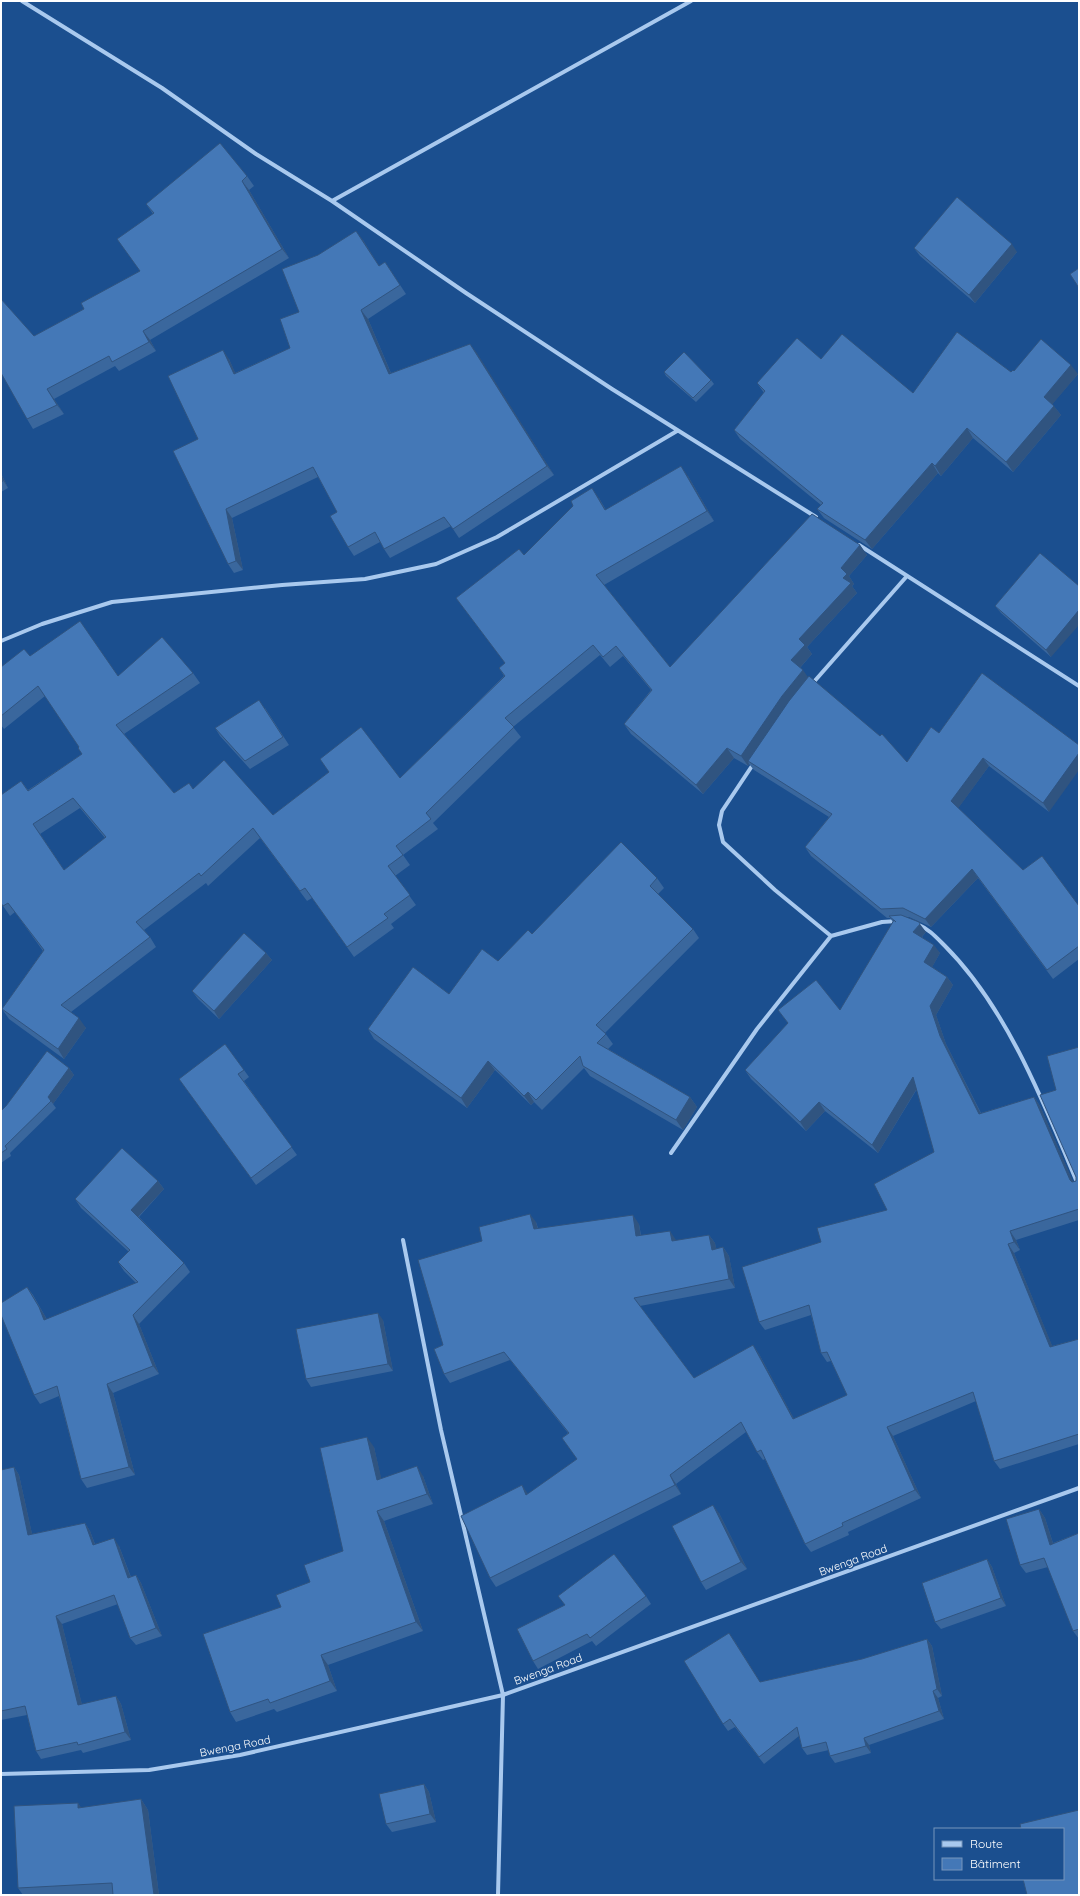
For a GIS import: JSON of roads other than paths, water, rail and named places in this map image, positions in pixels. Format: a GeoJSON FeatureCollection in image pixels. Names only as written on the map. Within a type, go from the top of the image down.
{"type":"FeatureCollection","features":[{"type":"Feature","properties":{"kind":"street"},"geometry":{"type":"LineString","coordinates":[[22,1],[162,88],[256,154],[332,201],[466,293],[677,431],[822,521]]}},
{"type":"Feature","properties":{"kind":"street"},"geometry":{"type":"LineString","coordinates":[[332,201],[691,1]]}},
{"type":"Feature","properties":{"kind":"street"},"geometry":{"type":"LineString","coordinates":[[1,641],[42,624],[112,602],[282,585],[365,579],[436,564],[497,537],[677,431]]}},
{"type":"Feature","properties":{"kind":"street"},"geometry":{"type":"LineString","coordinates":[[855,542],[1079,686]]}},
{"type":"Feature","properties":{"kind":"street"},"geometry":{"type":"LineString","coordinates":[[807,690],[832,659],[907,576]]}},
{"type":"Feature","properties":{"kind":"street"},"geometry":{"type":"LineString","coordinates":[[756,760],[722,811],[719,825],[723,842],[775,890],[831,936]]}},
{"type":"Feature","properties":{"kind":"street"},"geometry":{"type":"LineString","coordinates":[[671,1152],[757,1029],[831,936],[882,922],[902,920]]}},
{"type":"Feature","properties":{"kind":"street"},"geometry":{"type":"LineString","coordinates":[[914,922],[927,928],[964,965],[996,1013],[1026,1066],[1079,1187]]}},
{"type":"Feature","properties":{"kind":"street"},"geometry":{"type":"LineString","coordinates":[[403,1240],[440,1423],[503,1695],[498,1895]]}},
{"type":"Feature","properties":{"kind":"street","name":"Bwenga Road"},"geometry":{"type":"LineString","coordinates":[[1,1774],[149,1770],[240,1755],[503,1695],[1079,1488]]}}]}
